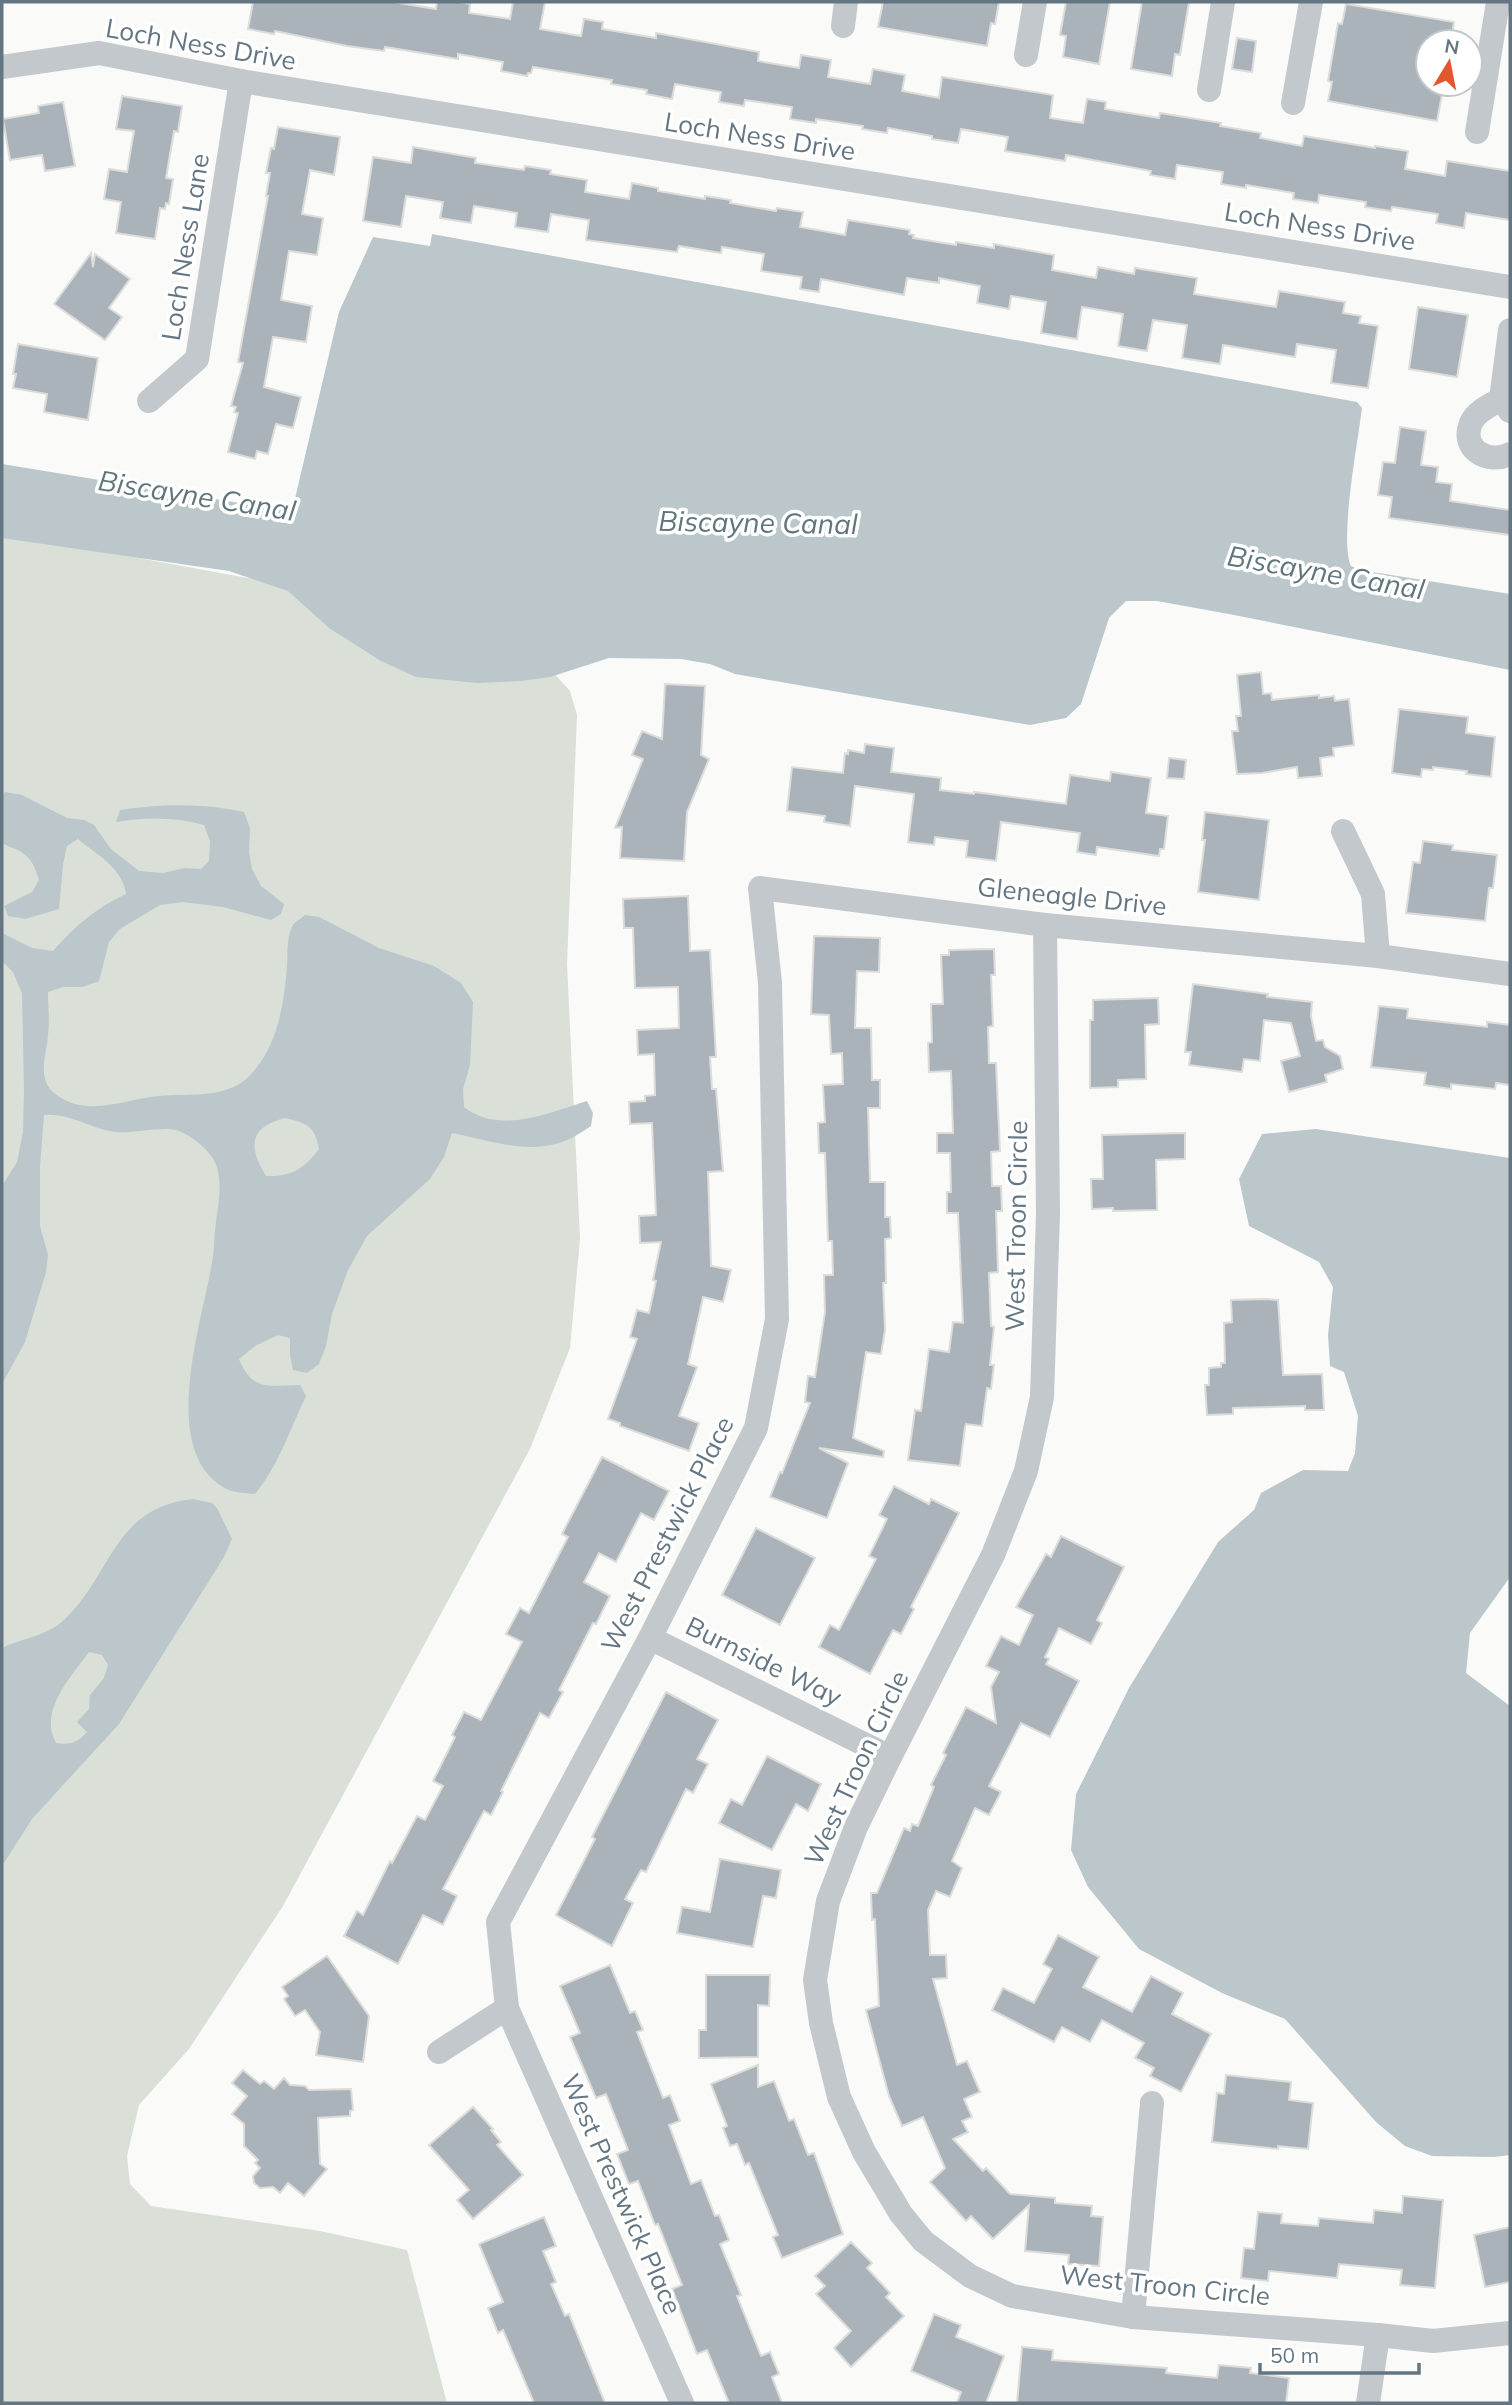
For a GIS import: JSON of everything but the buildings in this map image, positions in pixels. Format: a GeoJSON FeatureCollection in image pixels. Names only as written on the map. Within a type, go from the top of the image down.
{"type":"FeatureCollection","features":[{"type":"Feature","properties":{"kind":"street"},"geometry":{"type":"LineString","coordinates":[[1026,55],[1035,2]]}},
{"type":"Feature","properties":{"kind":"street"},"geometry":{"type":"LineString","coordinates":[[1209,90],[1223,2]]}},
{"type":"Feature","properties":{"kind":"street"},"geometry":{"type":"LineString","coordinates":[[1293,103],[1311,2]]}},
{"type":"Feature","properties":{"kind":"street"},"geometry":{"type":"LineString","coordinates":[[1477,132],[1498,2]]}},
{"type":"Feature","properties":{"kind":"street"},"geometry":{"type":"LineString","coordinates":[[1504,2],[1510,3]]}},
{"type":"Feature","properties":{"kind":"street","name":"Loch Ness Drive"},"geometry":{"type":"LineString","coordinates":[[2,67],[99,53],[241,82],[1510,287]]}},
{"type":"Feature","properties":{"kind":"street","name":"Loch Ness Lane"},"geometry":{"type":"LineString","coordinates":[[149,401],[197,359],[241,82]]}},
{"type":"Feature","properties":{"kind":"street"},"geometry":{"type":"LineString","coordinates":[[1510,330],[1506,405],[1476,416],[1471,423],[1469,439],[1485,457],[1502,458],[1510,454]]}},
{"type":"Feature","properties":{"kind":"street"},"geometry":{"type":"LineString","coordinates":[[1343,831],[1373,894],[1378,956]]}},
{"type":"Feature","properties":{"kind":"street","name":"Gleneagle Drive"},"geometry":{"type":"LineString","coordinates":[[760,888],[1045,925],[1378,956],[1510,974]]}},
{"type":"Feature","properties":{"kind":"street","name":"West Prestwick Place"},"geometry":{"type":"LineString","coordinates":[[682,2403],[507,2008],[498,1922],[650,1638],[756,1428],[777,1320],[769,983],[760,888]]}},
{"type":"Feature","properties":{"kind":"street","name":"West Troon Circle"},"geometry":{"type":"LineString","coordinates":[[1045,925],[1048,1214],[1042,1397],[1026,1471],[993,1555],[856,1827],[828,1901],[816,1980],[821,2023],[839,2097],[864,2152],[901,2214],[923,2241],[970,2276],[1012,2295],[1133,2316],[1378,2334],[1433,2341],[1510,2333]]}},
{"type":"Feature","properties":{"kind":"street","name":"Burnside Way"},"geometry":{"type":"LineString","coordinates":[[650,1638],[890,1757]]}},
{"type":"Feature","properties":{"kind":"street"},"geometry":{"type":"LineString","coordinates":[[439,2052],[507,2008]]}},
{"type":"Feature","properties":{"kind":"street"},"geometry":{"type":"LineString","coordinates":[[1133,2316],[1152,2103]]}},
{"type":"Feature","properties":{"kind":"street"},"geometry":{"type":"LineString","coordinates":[[1368,2403],[1378,2334]]}},
{"type":"Feature","properties":{"kind":"shaded area"},"geometry":{"type":"Polygon","coordinates":[[[2,533],[319,591],[540,658],[570,691],[577,715],[567,964],[580,1239],[570,1348],[530,1449],[283,1906],[189,2049],[139,2105],[127,2156],[130,2184],[151,2206],[320,2231],[407,2250],[447,2403],[2,2403],[2,533]]]}},
{"type":"Feature","properties":{"kind":"water","name":"Biscayne Canal"},"geometry":{"type":"Polygon","coordinates":[[[432,234],[1357,402],[1362,408],[1348,514],[1348,553],[1351,566],[1360,570],[1510,594],[1510,670],[1157,601],[1126,601],[1109,618],[1081,704],[1066,718],[1030,725],[735,674],[710,664],[681,659],[609,658],[550,677],[477,683],[416,677],[381,661],[329,628],[288,591],[229,571],[2,538],[2,464],[276,509],[293,507],[339,312],[373,237],[430,246],[432,234]]]}},
{"type":"Feature","properties":{"kind":"water"},"geometry":{"type":"Polygon","coordinates":[[[5,792],[22,795],[67,818],[84,820],[94,825],[111,849],[139,871],[163,873],[185,868],[201,869],[209,861],[210,841],[204,825],[160,819],[116,822],[120,810],[182,805],[244,812],[250,828],[249,852],[252,869],[261,886],[284,904],[281,914],[271,920],[223,907],[183,902],[160,905],[120,929],[109,942],[99,981],[82,987],[63,987],[48,992],[49,1024],[45,1078],[52,1091],[64,1100],[104,1106],[159,1096],[222,1091],[244,1081],[262,1061],[274,1036],[284,995],[289,935],[293,925],[305,915],[319,917],[379,948],[434,966],[461,983],[473,1002],[470,1065],[463,1089],[464,1107],[493,1120],[508,1121],[540,1116],[587,1101],[593,1113],[591,1126],[579,1134],[553,1145],[539,1147],[509,1145],[452,1133],[444,1157],[430,1179],[367,1236],[348,1270],[332,1314],[326,1346],[319,1364],[307,1373],[293,1370],[290,1338],[278,1335],[255,1346],[239,1359],[244,1370],[257,1382],[271,1386],[300,1385],[306,1396],[277,1459],[255,1494],[229,1490],[207,1473],[194,1450],[189,1421],[189,1388],[213,1258],[220,1183],[217,1167],[211,1156],[191,1137],[179,1131],[165,1129],[116,1132],[63,1116],[44,1115],[40,1166],[40,1226],[48,1255],[46,1272],[25,1342],[2,1384],[2,1186],[17,1162],[23,1132],[24,1090],[22,993],[13,972],[2,961],[2,933],[32,948],[53,951],[86,918],[126,894],[115,869],[78,839],[67,846],[59,909],[25,919],[8,916],[4,906],[32,892],[39,880],[29,859],[2,842],[2,795],[5,792]],[[285,1118],[264,1127],[255,1140],[256,1156],[266,1176],[283,1175],[296,1170],[308,1162],[319,1149],[315,1135],[309,1127],[285,1118]]]}},
{"type":"Feature","properties":{"kind":"water"},"geometry":{"type":"Polygon","coordinates":[[[1316,1129],[1510,1158],[1510,1577],[1470,1633],[1466,1673],[1510,1706],[1510,2155],[1432,2156],[1405,2146],[1376,2122],[1285,2019],[1222,1993],[1139,1949],[1088,1887],[1071,1850],[1076,1794],[1129,1688],[1218,1542],[1254,1510],[1261,1493],[1303,1470],[1348,1471],[1355,1453],[1358,1416],[1344,1372],[1330,1366],[1328,1335],[1333,1287],[1319,1262],[1249,1226],[1239,1179],[1262,1134],[1316,1129]]]}},
{"type":"Feature","properties":{"kind":"water"},"geometry":{"type":"Polygon","coordinates":[[[193,1499],[212,1503],[232,1539],[224,1557],[119,1724],[32,1819],[2,1866],[2,1648],[43,1633],[65,1619],[81,1601],[130,1529],[146,1515],[166,1505],[193,1499]],[[89,1652],[58,1697],[51,1717],[51,1729],[56,1743],[73,1742],[87,1732],[77,1722],[89,1709],[90,1695],[104,1678],[108,1665],[102,1655],[89,1652]]]}}]}
